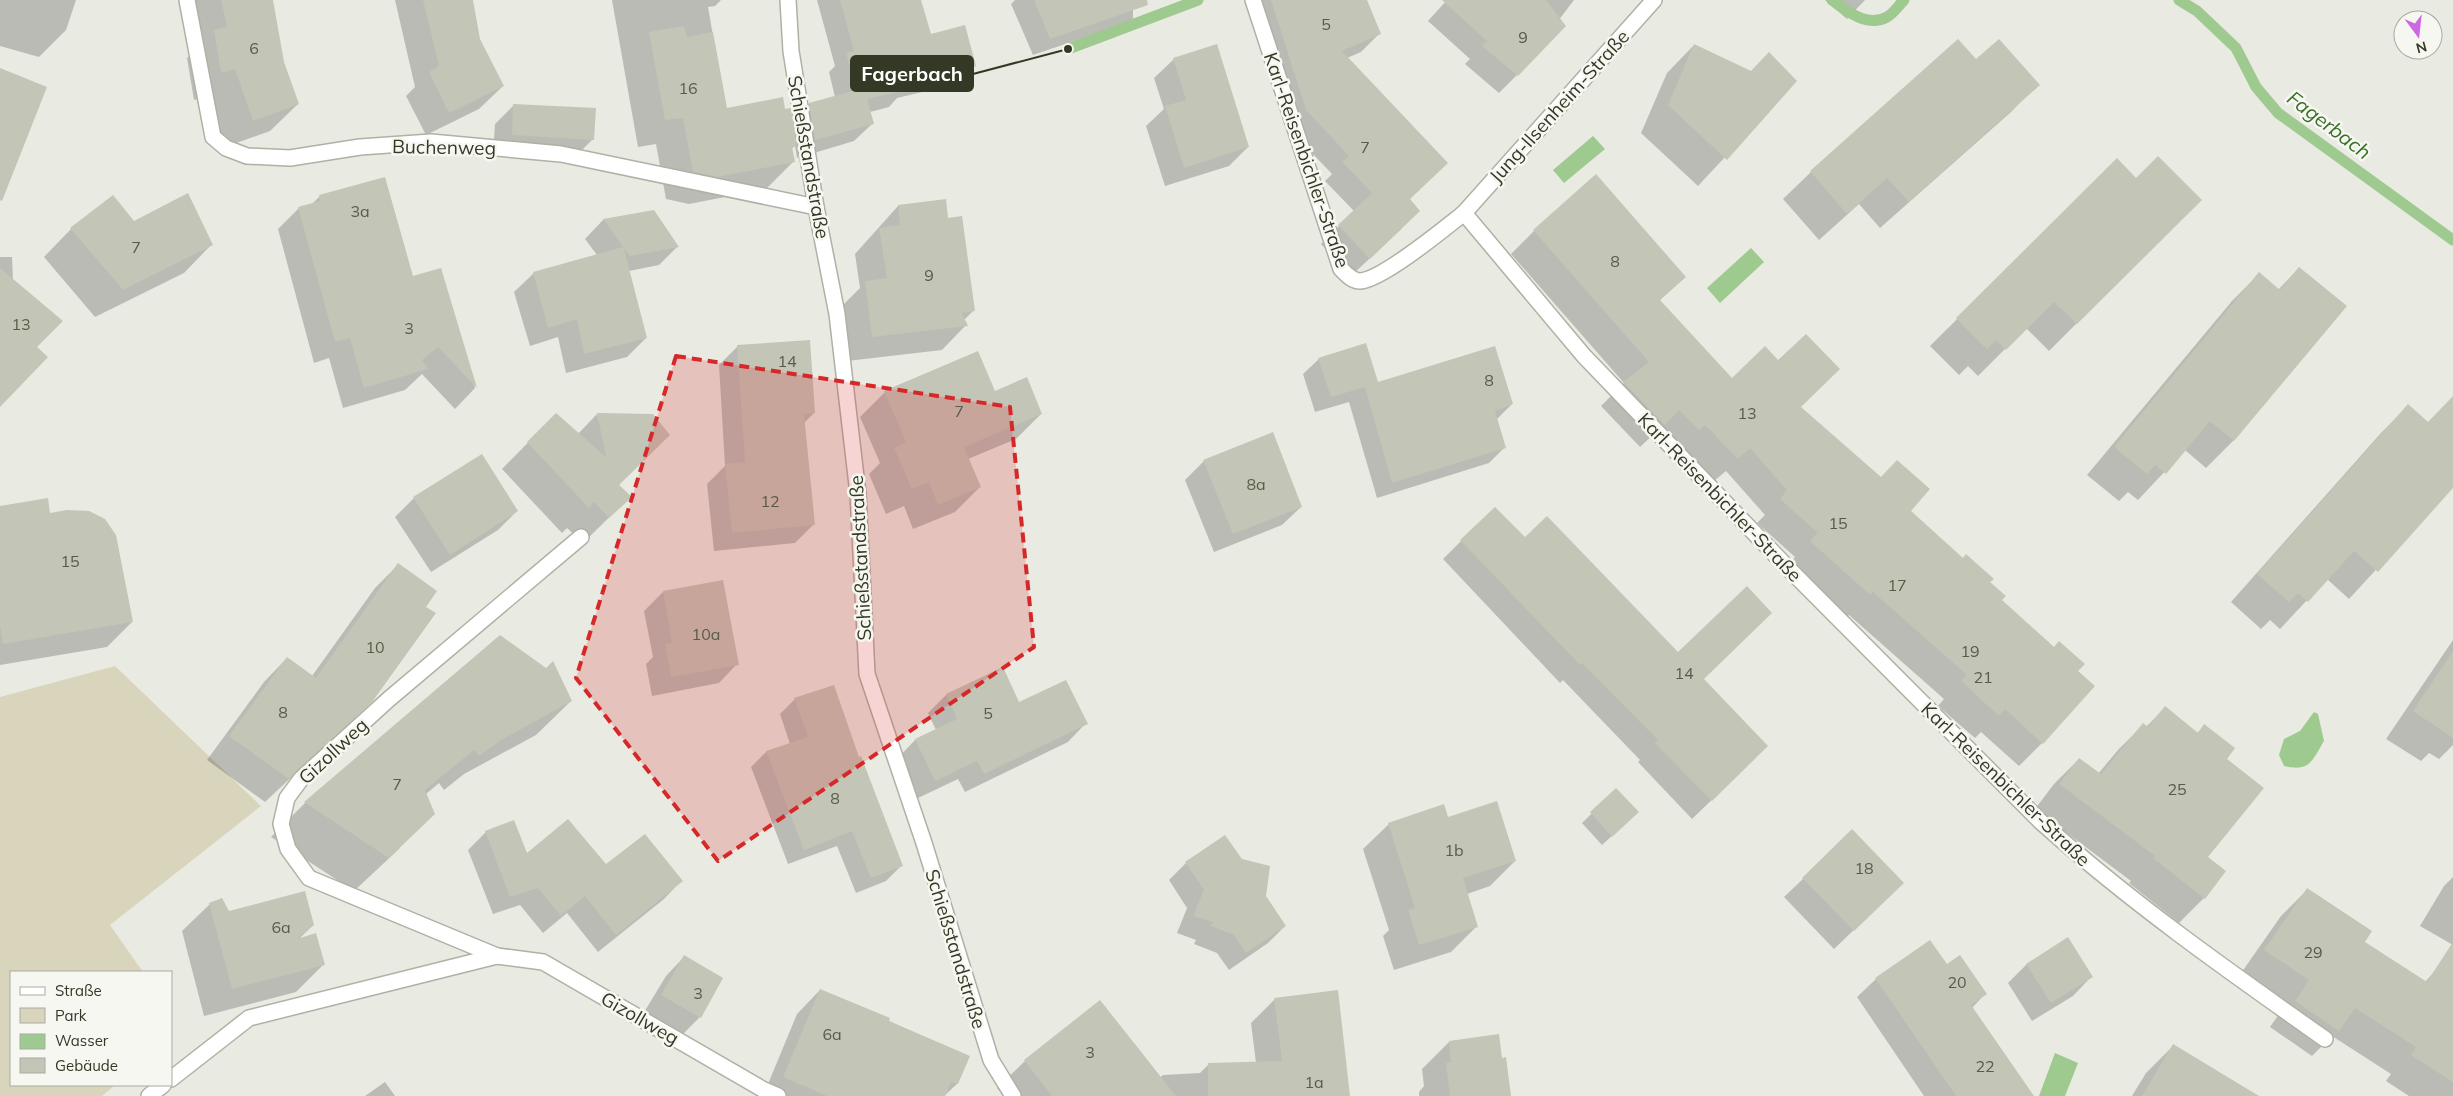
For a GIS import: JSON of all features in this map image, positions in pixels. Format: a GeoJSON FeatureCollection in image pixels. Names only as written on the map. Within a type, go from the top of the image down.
{"type":"FeatureCollection","features":[{"type":"Feature","properties":{"kind":"street","name":"Buchenweg"},"geometry":{"type":"LineString","coordinates":[[187,0],[213,137],[226,148],[247,156],[290,158],[360,147],[431,142],[499,147],[561,154],[816,207]]}},
{"type":"Feature","properties":{"kind":"street","name":"Schießstandstraße"},"geometry":{"type":"LineString","coordinates":[[788,0],[791,51],[816,207],[837,314],[857,484],[867,674],[924,843],[991,1060],[1013,1096]]}},
{"type":"Feature","properties":{"kind":"street","name":"Karl-Reisenbichler-Straße"},"geometry":{"type":"LineString","coordinates":[[1253,0],[1341,269],[1348,277],[1360,281],[1377,274],[1435,237],[1464,213],[1584,356],[1788,568],[2040,821],[2079,856],[2154,916],[2325,1039]]}},
{"type":"Feature","properties":{"kind":"street","name":"Jung-Ilsenheim-Straße"},"geometry":{"type":"LineString","coordinates":[[1464,213],[1654,0]]}},
{"type":"Feature","properties":{"kind":"street","name":"Gizollweg"},"geometry":{"type":"LineString","coordinates":[[581,537],[390,699],[301,779],[287,798],[281,824],[288,850],[309,878],[497,956],[543,962],[764,1090],[778,1096]]}},
{"type":"Feature","properties":{"kind":"street","name":"Gizollweg"},"geometry":{"type":"LineString","coordinates":[[172,1078],[250,1018],[497,956]]}},
{"type":"Feature","properties":{"kind":"street"},"geometry":{"type":"LineString","coordinates":[[149,1096],[162,1086]]}},
{"type":"Feature","properties":{"kind":"highlighted area"},"geometry":{"type":"Polygon","coordinates":[[[676,356],[1010,407],[1034,647],[718,861],[576,678],[676,356]]]}},
{"type":"Feature","properties":{"kind":"green space"},"geometry":{"type":"Polygon","coordinates":[[[115,666],[261,806],[110,925],[142,971],[10,971],[10,1086],[114,1086],[102,1096],[0,1096],[0,697],[115,666]]]}},
{"type":"Feature","properties":{"kind":"water"},"geometry":{"type":"Polygon","coordinates":[[[1593,136],[1605,149],[1564,183],[1553,170],[1593,136]]]}},
{"type":"Feature","properties":{"kind":"water"},"geometry":{"type":"Polygon","coordinates":[[[1751,248],[1764,262],[1720,303],[1707,288],[1751,248]]]}},
{"type":"Feature","properties":{"kind":"water"},"geometry":{"type":"Polygon","coordinates":[[[2314,712],[2318,714],[2324,741],[2313,759],[2305,766],[2284,766],[2279,755],[2284,739],[2300,731],[2314,712]]]}},
{"type":"Feature","properties":{"kind":"water"},"geometry":{"type":"Polygon","coordinates":[[[2055,1053],[2078,1063],[2065,1096],[2039,1096],[2055,1053]]]}},
{"type":"Feature","properties":{"kind":"building"},"geometry":{"type":"Polygon","coordinates":[[[221,0],[273,0],[284,62],[299,104],[253,121],[235,69],[221,73],[214,30],[227,27],[221,0]]]}},
{"type":"Feature","properties":{"kind":"building"},"geometry":{"type":"Polygon","coordinates":[[[423,0],[473,0],[480,39],[504,86],[449,113],[429,72],[439,66],[423,0]]]}},
{"type":"Feature","properties":{"kind":"building"},"geometry":{"type":"Polygon","coordinates":[[[840,0],[921,0],[931,34],[965,25],[976,66],[906,83],[908,90],[867,99],[874,124],[815,140],[809,103],[856,90],[846,53],[854,51],[840,0]]]}},
{"type":"Feature","properties":{"kind":"building"},"geometry":{"type":"Polygon","coordinates":[[[1034,0],[1147,0],[1148,5],[1050,39],[1034,0]]]}},
{"type":"Feature","properties":{"kind":"building"},"geometry":{"type":"Polygon","coordinates":[[[1271,0],[1367,0],[1381,34],[1342,51],[1448,163],[1410,199],[1420,211],[1370,259],[1338,225],[1372,193],[1342,162],[1349,156],[1306,110],[1271,0]]]}},
{"type":"Feature","properties":{"kind":"building"},"geometry":{"type":"Polygon","coordinates":[[[1442,0],[1546,0],[1566,26],[1518,76],[1482,46],[1487,41],[1442,0]]]}},
{"type":"Feature","properties":{"kind":"building"},"geometry":{"type":"Polygon","coordinates":[[[684,26],[687,37],[713,32],[727,108],[783,97],[785,109],[791,108],[797,146],[792,147],[795,162],[717,177],[693,172],[683,118],[665,120],[649,32],[684,26]]]}},
{"type":"Feature","properties":{"kind":"building"},"geometry":{"type":"Polygon","coordinates":[[[1958,39],[1976,59],[1999,39],[2040,85],[1909,202],[1887,178],[1847,214],[1810,171],[1958,39]]]}},
{"type":"Feature","properties":{"kind":"building"},"geometry":{"type":"Polygon","coordinates":[[[1217,44],[1249,147],[1184,168],[1165,106],[1186,100],[1173,58],[1217,44]]]}},
{"type":"Feature","properties":{"kind":"building"},"geometry":{"type":"Polygon","coordinates":[[[1694,44],[1751,71],[1769,52],[1797,81],[1727,160],[1668,105],[1694,44]]]}},
{"type":"Feature","properties":{"kind":"building"},"geometry":{"type":"Polygon","coordinates":[[[0,68],[47,87],[2,201],[0,200],[0,68]]]}},
{"type":"Feature","properties":{"kind":"building"},"geometry":{"type":"Polygon","coordinates":[[[513,104],[596,108],[594,140],[512,135],[513,104]]]}},
{"type":"Feature","properties":{"kind":"building"},"geometry":{"type":"Polygon","coordinates":[[[2158,156],[2202,200],[2077,324],[2054,302],[2006,350],[1996,340],[1987,349],[1956,318],[2117,158],[2136,178],[2158,156]]]}},
{"type":"Feature","properties":{"kind":"building"},"geometry":{"type":"Polygon","coordinates":[[[1596,174],[1686,277],[1660,300],[1732,378],[1765,346],[1778,360],[1806,334],[1840,369],[1801,407],[1881,477],[1897,460],[1930,489],[1911,511],[1963,558],[1966,554],[1994,579],[1990,582],[2006,596],[2002,600],[2054,647],[2059,641],[2085,664],[2078,671],[2095,686],[2043,744],[2005,709],[1999,716],[1961,681],[1967,675],[1873,592],[1870,595],[1810,541],[1818,533],[1780,499],[1787,490],[1750,448],[1738,459],[1705,425],[1699,430],[1679,410],[1665,425],[1623,382],[1649,362],[1533,230],[1596,174]]]}},
{"type":"Feature","properties":{"kind":"building"},"geometry":{"type":"Polygon","coordinates":[[[385,177],[413,276],[441,268],[477,388],[438,347],[422,360],[428,369],[364,388],[350,338],[335,342],[298,207],[320,201],[319,195],[385,177]]]}},
{"type":"Feature","properties":{"kind":"building"},"geometry":{"type":"Polygon","coordinates":[[[188,193],[213,245],[123,290],[70,228],[113,195],[134,221],[188,193]]]}},
{"type":"Feature","properties":{"kind":"building"},"geometry":{"type":"Polygon","coordinates":[[[946,199],[948,218],[962,216],[975,311],[962,313],[968,326],[872,337],[865,281],[887,278],[879,228],[900,225],[898,205],[946,199]]]}},
{"type":"Feature","properties":{"kind":"building"},"geometry":{"type":"Polygon","coordinates":[[[654,210],[679,247],[630,256],[624,249],[647,338],[584,354],[577,319],[548,328],[533,272],[623,247],[603,219],[654,210]]]}},
{"type":"Feature","properties":{"kind":"building"},"geometry":{"type":"Polygon","coordinates":[[[2299,267],[2347,306],[2234,441],[2210,421],[2166,474],[2155,465],[2147,474],[2114,447],[2259,272],[2280,290],[2299,267]]]}},
{"type":"Feature","properties":{"kind":"building"},"geometry":{"type":"Polygon","coordinates":[[[0,268],[63,321],[37,347],[48,357],[0,407],[0,268]]]}},
{"type":"Feature","properties":{"kind":"building"},"geometry":{"type":"Polygon","coordinates":[[[810,340],[815,413],[804,414],[815,525],[732,533],[725,464],[745,462],[737,345],[810,340]]]}},
{"type":"Feature","properties":{"kind":"building"},"geometry":{"type":"Polygon","coordinates":[[[1366,343],[1378,382],[1495,346],[1513,404],[1495,411],[1506,448],[1392,483],[1365,387],[1331,397],[1318,358],[1366,343]]]}},
{"type":"Feature","properties":{"kind":"building"},"geometry":{"type":"Polygon","coordinates":[[[978,351],[995,391],[1027,377],[1042,414],[964,447],[981,487],[938,505],[929,482],[912,489],[894,448],[906,442],[884,391],[978,351]]]}},
{"type":"Feature","properties":{"kind":"building"},"geometry":{"type":"Polygon","coordinates":[[[2453,396],[2453,488],[2378,572],[2354,551],[2308,602],[2298,593],[2289,602],[2257,574],[2408,404],[2428,422],[2453,396]]]}},
{"type":"Feature","properties":{"kind":"building"},"geometry":{"type":"Polygon","coordinates":[[[556,413],[606,457],[597,413],[653,414],[670,435],[619,485],[632,497],[609,518],[594,502],[589,508],[527,442],[556,413]]]}},
{"type":"Feature","properties":{"kind":"building"},"geometry":{"type":"Polygon","coordinates":[[[1273,432],[1302,507],[1233,534],[1203,460],[1273,432]]]}},
{"type":"Feature","properties":{"kind":"building"},"geometry":{"type":"Polygon","coordinates":[[[482,454],[518,511],[450,555],[413,497],[482,454]]]}},
{"type":"Feature","properties":{"kind":"building"},"geometry":{"type":"Polygon","coordinates":[[[48,498],[50,513],[67,510],[89,511],[105,519],[116,535],[133,622],[3,644],[0,626],[0,506],[48,498]]]}},
{"type":"Feature","properties":{"kind":"building"},"geometry":{"type":"Polygon","coordinates":[[[1495,507],[1525,537],[1547,516],[1678,652],[1747,586],[1772,613],[1704,679],[1768,746],[1712,801],[1655,743],[1658,740],[1582,663],[1580,665],[1460,540],[1495,507]]]}},
{"type":"Feature","properties":{"kind":"building"},"geometry":{"type":"Polygon","coordinates":[[[398,563],[437,591],[426,607],[436,613],[372,702],[289,779],[229,736],[287,657],[316,678],[398,563]]]}},
{"type":"Feature","properties":{"kind":"building"},"geometry":{"type":"Polygon","coordinates":[[[723,580],[739,665],[671,677],[665,644],[672,643],[663,591],[723,580]]]}},
{"type":"Feature","properties":{"kind":"building"},"geometry":{"type":"Polygon","coordinates":[[[500,635],[546,668],[553,661],[572,701],[501,740],[479,756],[474,750],[425,790],[435,814],[389,858],[304,802],[500,635]]]}},
{"type":"Feature","properties":{"kind":"building"},"geometry":{"type":"Polygon","coordinates":[[[2453,651],[2453,738],[2413,711],[2453,651]]]}},
{"type":"Feature","properties":{"kind":"building"},"geometry":{"type":"Polygon","coordinates":[[[1003,667],[1019,702],[1066,680],[1088,724],[984,774],[977,761],[935,781],[915,739],[957,719],[946,694],[1003,667]]]}},
{"type":"Feature","properties":{"kind":"building"},"geometry":{"type":"Polygon","coordinates":[[[834,685],[859,757],[861,756],[903,866],[871,878],[852,831],[804,850],[766,751],[808,737],[794,698],[834,685]]]}},
{"type":"Feature","properties":{"kind":"building"},"geometry":{"type":"Polygon","coordinates":[[[2165,706],[2198,733],[2204,724],[2235,748],[2227,759],[2264,788],[2208,857],[2226,871],[2205,899],[2153,858],[2155,856],[2059,784],[2079,758],[2101,774],[2143,723],[2148,727],[2165,706]]]}},
{"type":"Feature","properties":{"kind":"building"},"geometry":{"type":"Polygon","coordinates":[[[1616,788],[1639,812],[1612,837],[1590,812],[1616,788]]]}},
{"type":"Feature","properties":{"kind":"building"},"geometry":{"type":"Polygon","coordinates":[[[1497,801],[1516,861],[1463,878],[1478,927],[1419,945],[1408,910],[1415,908],[1388,823],[1444,804],[1448,817],[1497,801]]]}},
{"type":"Feature","properties":{"kind":"building"},"geometry":{"type":"Polygon","coordinates":[[[568,819],[606,864],[645,834],[683,881],[616,935],[585,896],[561,916],[538,888],[510,897],[485,831],[514,820],[527,853],[568,819]]]}},
{"type":"Feature","properties":{"kind":"building"},"geometry":{"type":"Polygon","coordinates":[[[1852,829],[1904,883],[1854,931],[1802,878],[1852,829]]]}},
{"type":"Feature","properties":{"kind":"building"},"geometry":{"type":"Polygon","coordinates":[[[1225,835],[1242,859],[1270,866],[1266,896],[1286,926],[1246,953],[1234,935],[1211,926],[1213,922],[1193,916],[1204,890],[1185,862],[1225,835]]]}},
{"type":"Feature","properties":{"kind":"building"},"geometry":{"type":"Polygon","coordinates":[[[2307,888],[2372,931],[2365,942],[2427,982],[2453,942],[2453,1082],[2411,1055],[2416,1047],[2355,1008],[2339,1031],[2295,1001],[2309,980],[2264,950],[2307,888]]]}},
{"type":"Feature","properties":{"kind":"building"},"geometry":{"type":"Polygon","coordinates":[[[305,891],[314,925],[297,939],[316,933],[325,965],[232,989],[209,903],[222,898],[229,911],[305,891]]]}},
{"type":"Feature","properties":{"kind":"building"},"geometry":{"type":"Polygon","coordinates":[[[2068,937],[2093,977],[2051,1003],[2026,964],[2068,937]]]}},
{"type":"Feature","properties":{"kind":"building"},"geometry":{"type":"Polygon","coordinates":[[[1930,940],[1947,964],[1960,955],[1987,994],[1971,1005],[2034,1096],[1956,1096],[1875,978],[1930,940]]]}},
{"type":"Feature","properties":{"kind":"building"},"geometry":{"type":"Polygon","coordinates":[[[684,955],[723,978],[701,1018],[661,995],[684,955]]]}},
{"type":"Feature","properties":{"kind":"building"},"geometry":{"type":"Polygon","coordinates":[[[820,989],[890,1018],[889,1021],[970,1056],[958,1084],[951,1082],[945,1096],[827,1096],[783,1077],[820,989]]]}},
{"type":"Feature","properties":{"kind":"building"},"geometry":{"type":"Polygon","coordinates":[[[1338,990],[1350,1096],[1208,1096],[1208,1063],[1282,1061],[1274,998],[1338,990]]]}},
{"type":"Feature","properties":{"kind":"building"},"geometry":{"type":"Polygon","coordinates":[[[1100,1000],[1176,1096],[1052,1096],[1024,1060],[1100,1000]]]}},
{"type":"Feature","properties":{"kind":"building"},"geometry":{"type":"Polygon","coordinates":[[[1499,1034],[1502,1058],[1506,1057],[1511,1096],[1450,1096],[1446,1063],[1451,1062],[1449,1041],[1499,1034]]]}},
{"type":"Feature","properties":{"kind":"building"},"geometry":{"type":"Polygon","coordinates":[[[2173,1044],[2259,1096],[2142,1096],[2173,1044]]]}},
{"type":"Feature","properties":{"kind":"waterway","name":"Fagerbach"},"geometry":{"type":"LineString","coordinates":[[1068,49],[1198,0]]}},
{"type":"Feature","properties":{"kind":"waterway","name":"Fagerbach"},"geometry":{"type":"LineString","coordinates":[[1832,0],[1858,17],[1872,21],[1889,16],[1904,0]]}},
{"type":"Feature","properties":{"kind":"waterway","name":"Fagerbach"},"geometry":{"type":"LineString","coordinates":[[2179,0],[2197,11],[2236,48],[2256,87],[2278,113],[2453,240]]}},
{"type":"Feature","properties":{"kind":"place","name":"Fagerbach"},"geometry":{"type":"Point","coordinates":[1068,49]}}]}
